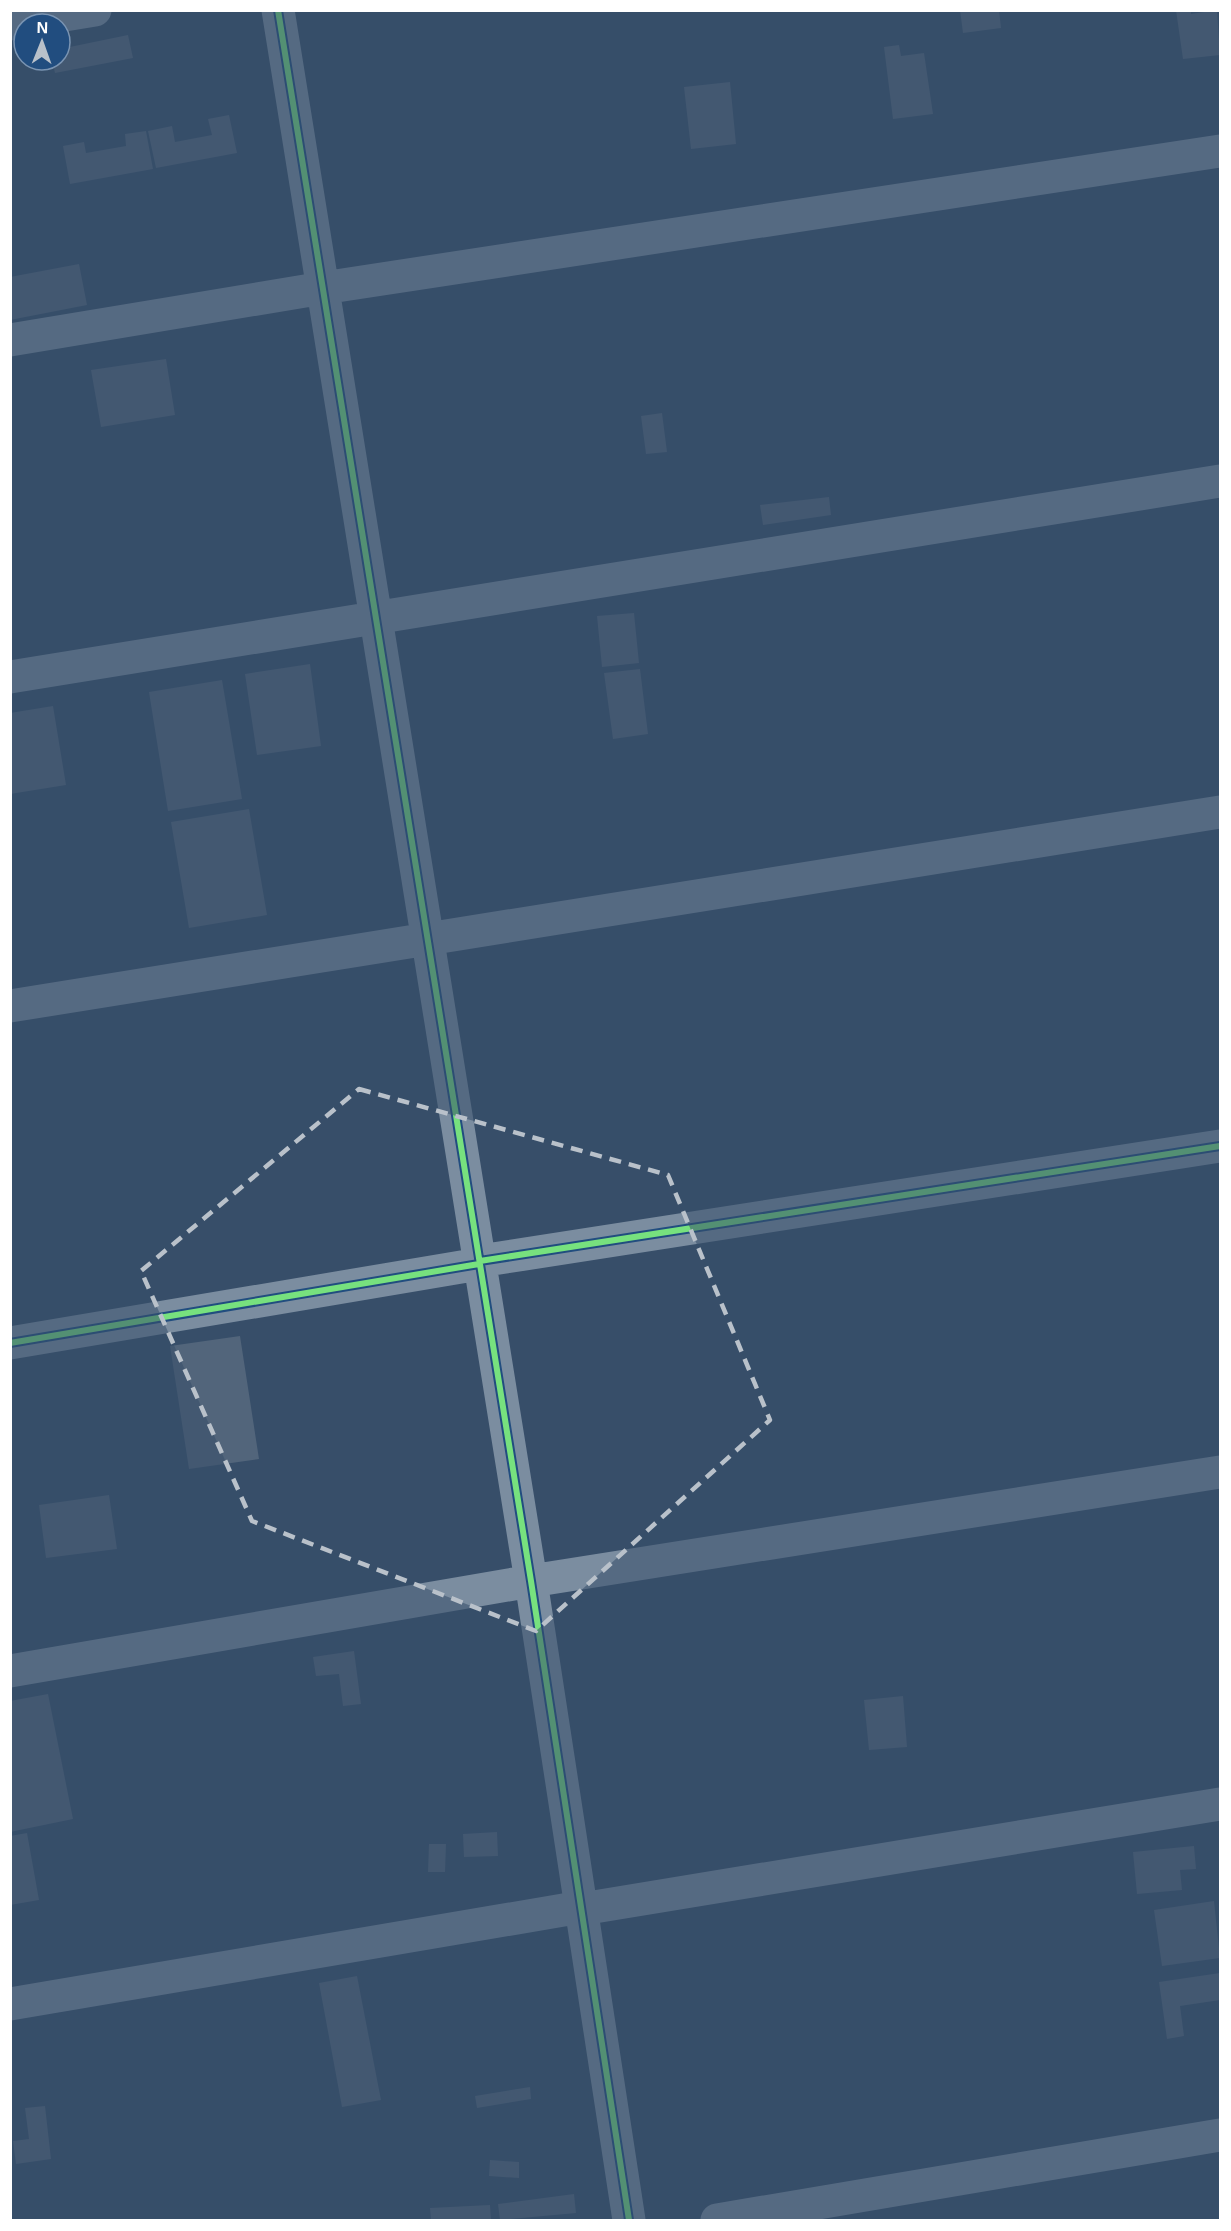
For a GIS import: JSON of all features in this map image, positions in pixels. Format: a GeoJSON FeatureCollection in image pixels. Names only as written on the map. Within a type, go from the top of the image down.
{"type":"FeatureCollection","features":[{"type":"Feature","properties":{"kind":"street"},"geometry":{"type":"LineString","coordinates":[[10,24],[95,10]]}},
{"type":"Feature","properties":{"kind":"street"},"geometry":{"type":"LineString","coordinates":[[278,10],[531,1581],[629,2220]]}},
{"type":"Feature","properties":{"kind":"street"},"geometry":{"type":"LineString","coordinates":[[10,340],[323,288],[1221,151]]}},
{"type":"Feature","properties":{"kind":"street"},"geometry":{"type":"LineString","coordinates":[[10,677],[1221,481]]}},
{"type":"Feature","properties":{"kind":"street"},"geometry":{"type":"LineString","coordinates":[[10,1006],[1221,812]]}},
{"type":"Feature","properties":{"kind":"street"},"geometry":{"type":"LineString","coordinates":[[10,1342],[479,1264],[480,1261],[1221,1146]]}},
{"type":"Feature","properties":{"kind":"street"},"geometry":{"type":"LineString","coordinates":[[10,1671],[531,1581],[1221,1472]]}},
{"type":"Feature","properties":{"kind":"street"},"geometry":{"type":"LineString","coordinates":[[10,2004],[581,1907],[594,1907],[1221,1804]]}},
{"type":"Feature","properties":{"kind":"street"},"geometry":{"type":"LineString","coordinates":[[717,2220],[1221,2135]]}},
{"type":"Feature","properties":{"kind":"highlighted area"},"geometry":{"type":"Polygon","coordinates":[[[359,1089],[668,1175],[770,1420],[536,1631],[252,1521],[141,1271],[359,1089]]]}},
{"type":"Feature","properties":{"kind":"building"},"geometry":{"type":"Polygon","coordinates":[[[960,10],[999,10],[1001,28],[963,33],[960,10]]]}},
{"type":"Feature","properties":{"kind":"building"},"geometry":{"type":"Polygon","coordinates":[[[1176,10],[1191,10],[1191,14],[1217,10],[1220,55],[1183,59],[1176,10]]]}},
{"type":"Feature","properties":{"kind":"building"},"geometry":{"type":"Polygon","coordinates":[[[128,35],[133,58],[72,70],[72,47],[128,35]]]}},
{"type":"Feature","properties":{"kind":"building"},"geometry":{"type":"Polygon","coordinates":[[[899,45],[901,56],[924,53],[933,114],[893,119],[884,47],[899,45]]]}},
{"type":"Feature","properties":{"kind":"building"},"geometry":{"type":"Polygon","coordinates":[[[730,82],[736,144],[691,149],[684,87],[730,82]]]}},
{"type":"Feature","properties":{"kind":"building"},"geometry":{"type":"Polygon","coordinates":[[[229,115],[237,153],[156,168],[148,131],[172,126],[175,142],[212,135],[208,119],[229,115]]]}},
{"type":"Feature","properties":{"kind":"building"},"geometry":{"type":"Polygon","coordinates":[[[146,131],[153,169],[70,184],[63,146],[84,142],[86,153],[126,146],[125,134],[146,131]]]}},
{"type":"Feature","properties":{"kind":"building"},"geometry":{"type":"Polygon","coordinates":[[[79,264],[87,305],[10,320],[10,277],[79,264]]]}},
{"type":"Feature","properties":{"kind":"building"},"geometry":{"type":"Polygon","coordinates":[[[166,359],[175,415],[101,427],[91,370],[166,359]]]}},
{"type":"Feature","properties":{"kind":"building"},"geometry":{"type":"Polygon","coordinates":[[[662,413],[667,452],[646,454],[641,416],[662,413]]]}},
{"type":"Feature","properties":{"kind":"building"},"geometry":{"type":"Polygon","coordinates":[[[829,497],[831,515],[763,525],[760,505],[829,497]]]}},
{"type":"Feature","properties":{"kind":"building"},"geometry":{"type":"Polygon","coordinates":[[[634,613],[639,663],[602,667],[597,616],[634,613]]]}},
{"type":"Feature","properties":{"kind":"building"},"geometry":{"type":"Polygon","coordinates":[[[310,664],[321,746],[257,755],[245,674],[310,664]]]}},
{"type":"Feature","properties":{"kind":"building"},"geometry":{"type":"Polygon","coordinates":[[[640,669],[648,734],[613,739],[604,673],[640,669]]]}},
{"type":"Feature","properties":{"kind":"building"},"geometry":{"type":"Polygon","coordinates":[[[222,680],[242,799],[168,811],[149,692],[222,680]]]}},
{"type":"Feature","properties":{"kind":"building"},"geometry":{"type":"Polygon","coordinates":[[[53,706],[66,785],[10,794],[10,713],[53,706]]]}},
{"type":"Feature","properties":{"kind":"building"},"geometry":{"type":"Polygon","coordinates":[[[249,809],[267,915],[189,928],[171,822],[249,809]]]}},
{"type":"Feature","properties":{"kind":"building"},"geometry":{"type":"Polygon","coordinates":[[[240,1336],[259,1459],[189,1469],[170,1346],[240,1336]]]}},
{"type":"Feature","properties":{"kind":"building"},"geometry":{"type":"Polygon","coordinates":[[[109,1495],[117,1549],[46,1558],[39,1505],[109,1495]]]}},
{"type":"Feature","properties":{"kind":"building"},"geometry":{"type":"Polygon","coordinates":[[[354,1651],[361,1704],[343,1706],[339,1674],[316,1676],[313,1657],[354,1651]]]}},
{"type":"Feature","properties":{"kind":"building"},"geometry":{"type":"Polygon","coordinates":[[[48,1694],[73,1819],[10,1832],[10,1701],[48,1694]]]}},
{"type":"Feature","properties":{"kind":"building"},"geometry":{"type":"Polygon","coordinates":[[[903,1696],[907,1747],[869,1750],[864,1700],[903,1696]]]}},
{"type":"Feature","properties":{"kind":"building"},"geometry":{"type":"Polygon","coordinates":[[[497,1832],[498,1856],[464,1857],[463,1834],[497,1832]]]}},
{"type":"Feature","properties":{"kind":"building"},"geometry":{"type":"Polygon","coordinates":[[[27,1833],[39,1900],[10,1905],[10,1836],[27,1833]]]}},
{"type":"Feature","properties":{"kind":"building"},"geometry":{"type":"Polygon","coordinates":[[[429,1844],[446,1844],[445,1872],[428,1872],[429,1844]]]}},
{"type":"Feature","properties":{"kind":"building"},"geometry":{"type":"Polygon","coordinates":[[[1194,1846],[1196,1869],[1180,1870],[1182,1890],[1137,1894],[1133,1852],[1194,1846]]]}},
{"type":"Feature","properties":{"kind":"building"},"geometry":{"type":"Polygon","coordinates":[[[1214,1901],[1220,1958],[1162,1966],[1154,1910],[1214,1901]]]}},
{"type":"Feature","properties":{"kind":"building"},"geometry":{"type":"Polygon","coordinates":[[[1220,1973],[1220,2000],[1180,2006],[1184,2036],[1167,2039],[1159,1982],[1220,1973]]]}},
{"type":"Feature","properties":{"kind":"building"},"geometry":{"type":"Polygon","coordinates":[[[357,1976],[381,2100],[342,2107],[319,1983],[357,1976]]]}},
{"type":"Feature","properties":{"kind":"building"},"geometry":{"type":"Polygon","coordinates":[[[530,2087],[531,2099],[477,2108],[475,2096],[530,2087]]]}},
{"type":"Feature","properties":{"kind":"building"},"geometry":{"type":"Polygon","coordinates":[[[45,2106],[51,2159],[16,2164],[13,2141],[29,2139],[25,2108],[45,2106]]]}},
{"type":"Feature","properties":{"kind":"building"},"geometry":{"type":"Polygon","coordinates":[[[490,2160],[519,2162],[519,2178],[489,2176],[490,2160]]]}},
{"type":"Feature","properties":{"kind":"building"},"geometry":{"type":"Polygon","coordinates":[[[574,2194],[576,2213],[500,2220],[498,2204],[574,2194]]]}},
{"type":"Feature","properties":{"kind":"building"},"geometry":{"type":"Polygon","coordinates":[[[490,2205],[491,2220],[431,2220],[430,2208],[490,2205]]]}},
{"type":"Feature","properties":{"kind":"cycle path"},"geometry":{"type":"LineString","coordinates":[[278,10],[531,1581],[629,2220]]}},
{"type":"Feature","properties":{"kind":"cycle path"},"geometry":{"type":"LineString","coordinates":[[10,1343],[479,1264],[480,1261],[1220,1146]]}}]}
